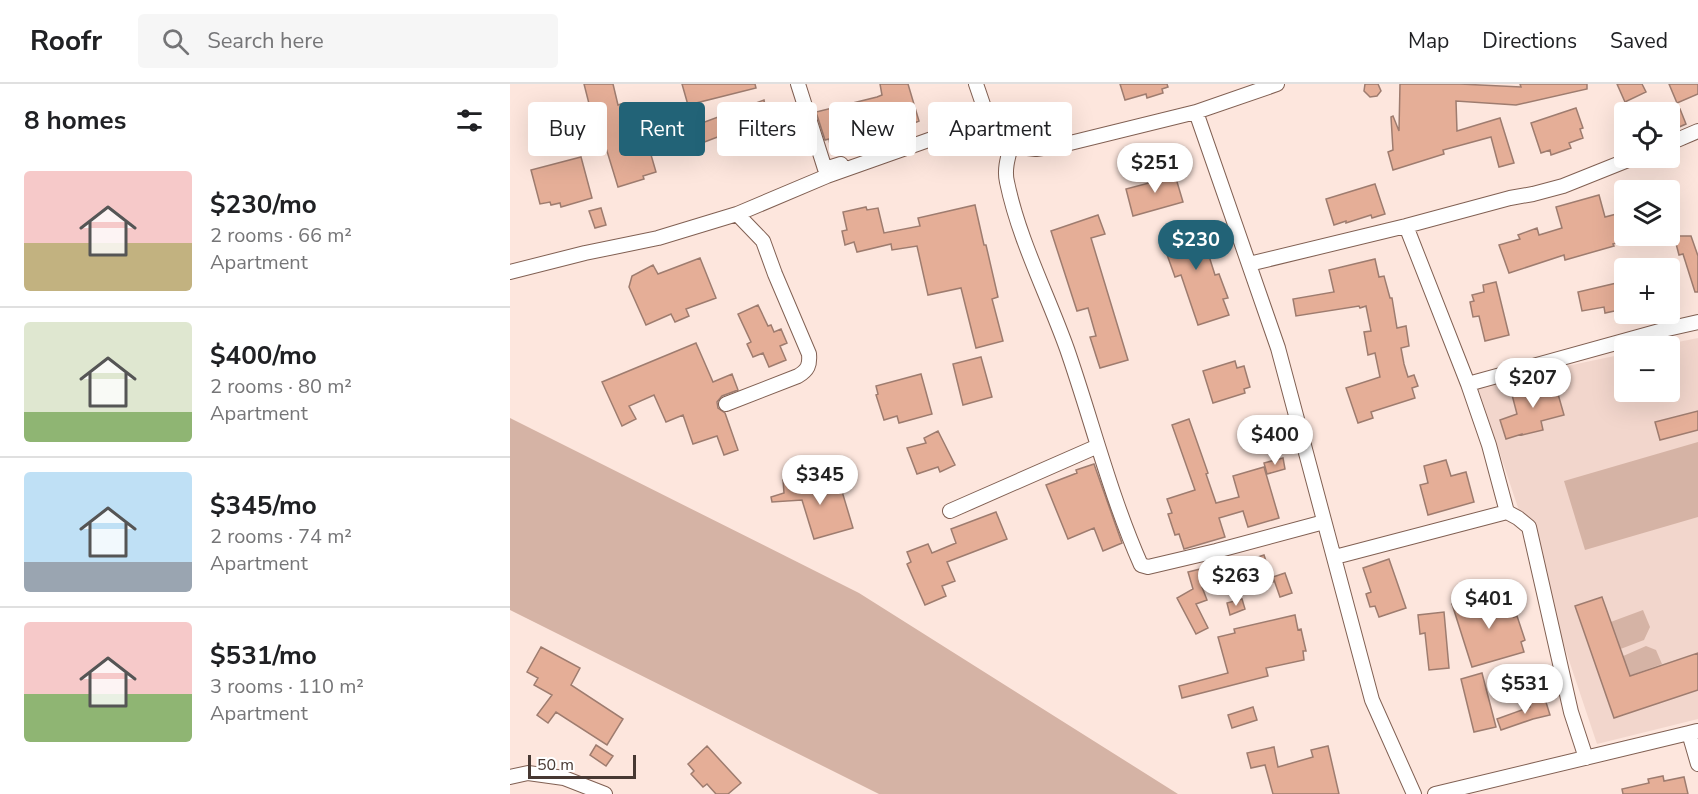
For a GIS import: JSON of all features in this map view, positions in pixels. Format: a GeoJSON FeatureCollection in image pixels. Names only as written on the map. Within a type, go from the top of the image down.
{"type":"FeatureCollection","features":[{"type":"Feature","properties":{"kind":"street"},"geometry":{"type":"LineString","coordinates":[[798,84],[825,169],[928,137]]}},
{"type":"Feature","properties":{"kind":"street"},"geometry":{"type":"LineString","coordinates":[[976,84],[982,102]]}},
{"type":"Feature","properties":{"kind":"street"},"geometry":{"type":"LineString","coordinates":[[1072,143],[1196,112],[1277,84]]}},
{"type":"Feature","properties":{"kind":"street"},"geometry":{"type":"LineString","coordinates":[[1196,112],[1278,348],[1372,700],[1414,794]]}},
{"type":"Feature","properties":{"kind":"street"},"geometry":{"type":"LineString","coordinates":[[1680,139],[1698,131]]}},
{"type":"Feature","properties":{"kind":"street"},"geometry":{"type":"LineString","coordinates":[[510,272],[658,238],[737,214],[827,176],[928,140]]}},
{"type":"Feature","properties":{"kind":"street"},"geometry":{"type":"LineString","coordinates":[[1008,156],[1006,179],[1019,228],[1066,348],[1116,503],[1141,565],[1148,567],[1324,522]]}},
{"type":"Feature","properties":{"kind":"street"},"geometry":{"type":"LineString","coordinates":[[1249,264],[1563,186],[1614,166]]}},
{"type":"Feature","properties":{"kind":"street"},"geometry":{"type":"LineString","coordinates":[[726,404],[798,376],[806,371],[810,363],[809,354],[774,274],[763,241],[737,214]]}},
{"type":"Feature","properties":{"kind":"street"},"geometry":{"type":"LineString","coordinates":[[1406,226],[1468,384],[1489,445],[1507,512]]}},
{"type":"Feature","properties":{"kind":"street"},"geometry":{"type":"LineString","coordinates":[[1468,384],[1698,322]]}},
{"type":"Feature","properties":{"kind":"street"},"geometry":{"type":"LineString","coordinates":[[950,511],[1098,446]]}},
{"type":"Feature","properties":{"kind":"street"},"geometry":{"type":"LineString","coordinates":[[1335,556],[1507,512],[1518,518],[1529,527],[1571,712],[1586,758]]}},
{"type":"Feature","properties":{"kind":"street"},"geometry":{"type":"LineString","coordinates":[[1435,794],[1693,732],[1698,764]]}},
{"type":"Feature","properties":{"kind":"street"},"geometry":{"type":"LineString","coordinates":[[510,777],[528,773],[564,778],[605,794]]}},
{"type":"Feature","properties":{"kind":"shaded area"},"geometry":{"type":"Polygon","coordinates":[[[1698,338],[1698,719],[1597,744],[1477,385],[1614,356],[1614,402],[1680,402],[1680,342],[1698,338]]]}},
{"type":"Feature","properties":{"kind":"shaded area"},"geometry":{"type":"Polygon","coordinates":[[[510,418],[859,593],[1178,794],[879,794],[510,610],[510,418]]]}},
{"type":"Feature","properties":{"kind":"shaded area"},"geometry":{"type":"Polygon","coordinates":[[[1698,442],[1698,517],[1585,550],[1564,481],[1698,442]]]}},
{"type":"Feature","properties":{"kind":"shaded area"},"geometry":{"type":"Polygon","coordinates":[[[1643,610],[1650,627],[1644,640],[1618,650],[1608,623],[1643,610]]]}},
{"type":"Feature","properties":{"kind":"shaded area"},"geometry":{"type":"Polygon","coordinates":[[[1646,646],[1656,650],[1662,664],[1629,676],[1621,657],[1646,646]]]}},
{"type":"Feature","properties":{"kind":"building"},"geometry":{"type":"Polygon","coordinates":[[[584,84],[613,84],[619,105],[619,156],[651,156],[656,172],[643,176],[644,179],[618,187],[607,151],[607,102],[589,102],[584,84]]]}},
{"type":"Feature","properties":{"kind":"building"},"geometry":{"type":"Polygon","coordinates":[[[682,84],[755,84],[756,88],[700,102],[687,102],[682,84]]]}},
{"type":"Feature","properties":{"kind":"building"},"geometry":{"type":"Polygon","coordinates":[[[880,84],[908,84],[913,102],[857,102],[882,95],[880,84]]]}},
{"type":"Feature","properties":{"kind":"building"},"geometry":{"type":"Polygon","coordinates":[[[1120,84],[1167,84],[1168,87],[1162,89],[1163,93],[1147,98],[1146,94],[1125,100],[1120,84]]]}},
{"type":"Feature","properties":{"kind":"building"},"geometry":{"type":"Polygon","coordinates":[[[1365,84],[1378,84],[1381,91],[1377,96],[1370,97],[1364,91],[1365,84]]]}},
{"type":"Feature","properties":{"kind":"building"},"geometry":{"type":"Polygon","coordinates":[[[1400,84],[1521,87],[1520,84],[1587,84],[1587,89],[1516,105],[1456,101],[1457,131],[1500,118],[1514,163],[1499,167],[1491,137],[1443,150],[1444,154],[1393,170],[1388,152],[1393,150],[1391,117],[1393,116],[1399,131],[1400,84]]]}},
{"type":"Feature","properties":{"kind":"building"},"geometry":{"type":"Polygon","coordinates":[[[1617,84],[1642,84],[1646,92],[1625,102],[1617,84]]]}},
{"type":"Feature","properties":{"kind":"building"},"geometry":{"type":"Polygon","coordinates":[[[1669,84],[1698,84],[1698,94],[1677,102],[1669,84]]]}},
{"type":"Feature","properties":{"kind":"building"},"geometry":{"type":"Polygon","coordinates":[[[1576,108],[1583,128],[1580,129],[1583,138],[1569,143],[1571,148],[1551,155],[1550,150],[1541,153],[1531,123],[1576,108]]]}},
{"type":"Feature","properties":{"kind":"building"},"geometry":{"type":"Polygon","coordinates":[[[829,109],[829,139],[825,140],[817,112],[829,109]]]}},
{"type":"Feature","properties":{"kind":"building"},"geometry":{"type":"Polygon","coordinates":[[[1680,109],[1686,124],[1680,127],[1680,109]]]}},
{"type":"Feature","properties":{"kind":"building"},"geometry":{"type":"Polygon","coordinates":[[[717,117],[717,137],[705,142],[705,122],[717,117]]]}},
{"type":"Feature","properties":{"kind":"building"},"geometry":{"type":"Polygon","coordinates":[[[581,157],[592,198],[561,207],[560,203],[540,204],[531,170],[581,157]]]}},
{"type":"Feature","properties":{"kind":"building"},"geometry":{"type":"Polygon","coordinates":[[[1164,170],[1166,178],[1175,175],[1183,202],[1133,216],[1126,189],[1149,183],[1147,175],[1164,170]]]}},
{"type":"Feature","properties":{"kind":"building"},"geometry":{"type":"Polygon","coordinates":[[[1375,184],[1385,214],[1372,218],[1371,215],[1334,225],[1326,199],[1375,184]]]}},
{"type":"Feature","properties":{"kind":"building"},"geometry":{"type":"Polygon","coordinates":[[[1599,195],[1605,217],[1614,215],[1614,246],[1565,260],[1564,255],[1509,273],[1499,245],[1520,239],[1518,235],[1537,228],[1539,235],[1562,228],[1556,207],[1599,195]]]}},
{"type":"Feature","properties":{"kind":"building"},"geometry":{"type":"Polygon","coordinates":[[[975,205],[998,297],[992,299],[1003,341],[976,348],[961,288],[928,295],[917,246],[892,250],[891,244],[857,252],[854,242],[845,245],[842,231],[847,230],[843,212],[866,207],[867,210],[878,208],[884,233],[920,226],[918,218],[975,205]]]}},
{"type":"Feature","properties":{"kind":"building"},"geometry":{"type":"Polygon","coordinates":[[[601,208],[606,225],[595,228],[589,211],[601,208]]]}},
{"type":"Feature","properties":{"kind":"building"},"geometry":{"type":"Polygon","coordinates":[[[1098,215],[1105,234],[1091,238],[1128,360],[1100,368],[1090,337],[1096,336],[1088,308],[1077,311],[1051,231],[1098,215]]]}},
{"type":"Feature","properties":{"kind":"building"},"geometry":{"type":"Polygon","coordinates":[[[1196,222],[1199,231],[1205,229],[1213,252],[1208,253],[1215,275],[1219,274],[1228,298],[1223,299],[1229,315],[1198,325],[1181,275],[1175,277],[1160,235],[1196,222]]]}},
{"type":"Feature","properties":{"kind":"building"},"geometry":{"type":"Polygon","coordinates":[[[1680,236],[1691,236],[1698,256],[1698,292],[1695,292],[1683,254],[1679,255],[1677,246],[1680,246],[1680,236]]]}},
{"type":"Feature","properties":{"kind":"building"},"geometry":{"type":"Polygon","coordinates":[[[700,258],[716,298],[686,309],[689,316],[675,322],[671,314],[646,325],[629,287],[632,276],[653,265],[658,274],[700,258]]]}},
{"type":"Feature","properties":{"kind":"building"},"geometry":{"type":"Polygon","coordinates":[[[1375,259],[1379,277],[1384,276],[1390,298],[1392,298],[1397,328],[1406,326],[1409,346],[1401,348],[1404,364],[1408,377],[1414,375],[1418,386],[1412,388],[1415,398],[1371,412],[1373,418],[1358,423],[1346,388],[1380,377],[1375,353],[1368,355],[1364,332],[1371,331],[1366,306],[1296,316],[1293,299],[1334,292],[1329,270],[1375,259]]]}},
{"type":"Feature","properties":{"kind":"building"},"geometry":{"type":"Polygon","coordinates":[[[1496,282],[1509,335],[1485,341],[1479,316],[1473,317],[1470,302],[1474,301],[1472,295],[1484,292],[1483,285],[1496,282]]]}},
{"type":"Feature","properties":{"kind":"building"},"geometry":{"type":"Polygon","coordinates":[[[1614,284],[1614,311],[1605,313],[1604,307],[1582,311],[1578,292],[1614,284]]]}},
{"type":"Feature","properties":{"kind":"building"},"geometry":{"type":"Polygon","coordinates":[[[758,305],[768,326],[771,325],[774,332],[781,329],[787,343],[780,346],[786,360],[769,367],[763,353],[753,357],[747,344],[751,342],[738,314],[758,305]]]}},
{"type":"Feature","properties":{"kind":"building"},"geometry":{"type":"Polygon","coordinates":[[[696,343],[713,382],[732,374],[738,390],[722,396],[717,402],[718,408],[725,413],[738,450],[724,455],[717,436],[693,444],[683,415],[666,422],[654,395],[629,406],[636,419],[622,426],[602,382],[696,343]]]}},
{"type":"Feature","properties":{"kind":"building"},"geometry":{"type":"Polygon","coordinates":[[[981,357],[992,397],[963,405],[953,364],[981,357]]]}},
{"type":"Feature","properties":{"kind":"building"},"geometry":{"type":"Polygon","coordinates":[[[1235,361],[1237,368],[1244,366],[1250,387],[1244,389],[1245,393],[1213,403],[1203,371],[1235,361]]]}},
{"type":"Feature","properties":{"kind":"building"},"geometry":{"type":"Polygon","coordinates":[[[921,374],[932,414],[899,423],[897,416],[884,420],[876,395],[878,394],[876,386],[921,374]]]}},
{"type":"Feature","properties":{"kind":"building"},"geometry":{"type":"Polygon","coordinates":[[[1554,380],[1564,415],[1541,421],[1543,430],[1506,439],[1500,420],[1517,414],[1511,391],[1554,380]]]}},
{"type":"Feature","properties":{"kind":"building"},"geometry":{"type":"Polygon","coordinates":[[[1698,411],[1698,430],[1660,440],[1655,422],[1698,411]]]}},
{"type":"Feature","properties":{"kind":"building"},"geometry":{"type":"Polygon","coordinates":[[[1189,419],[1216,503],[1239,497],[1233,476],[1264,467],[1279,518],[1248,527],[1243,511],[1219,518],[1225,537],[1184,549],[1179,534],[1175,535],[1168,514],[1172,513],[1167,499],[1195,490],[1172,425],[1189,419]]]}},
{"type":"Feature","properties":{"kind":"building"},"geometry":{"type":"Polygon","coordinates":[[[938,431],[955,465],[940,472],[938,467],[917,474],[907,448],[926,443],[924,438],[938,431]]]}},
{"type":"Feature","properties":{"kind":"building"},"geometry":{"type":"Polygon","coordinates":[[[1283,458],[1285,469],[1267,474],[1264,463],[1283,458]]]}},
{"type":"Feature","properties":{"kind":"building"},"geometry":{"type":"Polygon","coordinates":[[[1446,460],[1451,476],[1466,472],[1474,502],[1428,515],[1420,485],[1428,483],[1424,466],[1446,460]]]}},
{"type":"Feature","properties":{"kind":"building"},"geometry":{"type":"Polygon","coordinates":[[[1094,464],[1122,543],[1103,551],[1094,528],[1068,539],[1046,485],[1094,464]]]}},
{"type":"Feature","properties":{"kind":"building"},"geometry":{"type":"Polygon","coordinates":[[[838,478],[853,528],[814,539],[802,500],[772,502],[771,497],[784,493],[783,480],[797,479],[798,489],[838,478]]]}},
{"type":"Feature","properties":{"kind":"building"},"geometry":{"type":"Polygon","coordinates":[[[996,512],[1007,539],[947,562],[955,581],[942,586],[946,596],[925,605],[907,564],[911,562],[907,552],[928,544],[932,553],[956,543],[951,529],[996,512]]]}},
{"type":"Feature","properties":{"kind":"building"},"geometry":{"type":"Polygon","coordinates":[[[1264,555],[1273,582],[1249,590],[1240,563],[1264,555]]]}},
{"type":"Feature","properties":{"kind":"building"},"geometry":{"type":"Polygon","coordinates":[[[1389,559],[1406,608],[1379,617],[1375,606],[1370,607],[1366,594],[1371,592],[1363,568],[1389,559]]]}},
{"type":"Feature","properties":{"kind":"building"},"geometry":{"type":"Polygon","coordinates":[[[1216,565],[1221,582],[1202,587],[1207,600],[1196,604],[1208,628],[1196,634],[1177,598],[1193,589],[1188,572],[1216,565]]]}},
{"type":"Feature","properties":{"kind":"building"},"geometry":{"type":"Polygon","coordinates":[[[1285,573],[1292,593],[1280,597],[1273,577],[1285,573]]]}},
{"type":"Feature","properties":{"kind":"building"},"geometry":{"type":"Polygon","coordinates":[[[1602,597],[1630,676],[1698,653],[1698,690],[1614,718],[1575,606],[1602,597]]]}},
{"type":"Feature","properties":{"kind":"building"},"geometry":{"type":"Polygon","coordinates":[[[1487,598],[1488,602],[1504,598],[1508,611],[1512,609],[1514,617],[1517,616],[1525,640],[1521,642],[1524,652],[1472,667],[1452,604],[1471,599],[1472,603],[1487,598]]]}},
{"type":"Feature","properties":{"kind":"building"},"geometry":{"type":"Polygon","coordinates":[[[1242,599],[1245,609],[1230,615],[1227,603],[1242,599]]]}},
{"type":"Feature","properties":{"kind":"building"},"geometry":{"type":"Polygon","coordinates":[[[1444,612],[1449,668],[1429,670],[1425,633],[1420,634],[1418,615],[1444,612]]]}},
{"type":"Feature","properties":{"kind":"building"},"geometry":{"type":"Polygon","coordinates":[[[1295,615],[1306,651],[1303,651],[1304,660],[1266,668],[1268,676],[1182,698],[1179,686],[1228,673],[1218,637],[1235,633],[1234,629],[1295,615]]]}},
{"type":"Feature","properties":{"kind":"building"},"geometry":{"type":"Polygon","coordinates":[[[541,647],[580,668],[571,685],[623,719],[607,745],[556,712],[548,723],[537,715],[552,695],[534,685],[538,678],[527,672],[541,647]]]}},
{"type":"Feature","properties":{"kind":"building"},"geometry":{"type":"Polygon","coordinates":[[[1482,673],[1496,727],[1474,732],[1461,679],[1482,673]]]}},
{"type":"Feature","properties":{"kind":"building"},"geometry":{"type":"Polygon","coordinates":[[[1545,699],[1550,715],[1501,730],[1497,719],[1530,707],[1529,703],[1545,699]]]}},
{"type":"Feature","properties":{"kind":"building"},"geometry":{"type":"Polygon","coordinates":[[[1253,707],[1257,720],[1232,728],[1228,715],[1253,707]]]}},
{"type":"Feature","properties":{"kind":"building"},"geometry":{"type":"Polygon","coordinates":[[[596,745],[613,756],[606,766],[590,755],[596,745]]]}},
{"type":"Feature","properties":{"kind":"building"},"geometry":{"type":"Polygon","coordinates":[[[707,746],[741,783],[728,794],[716,794],[707,784],[703,787],[691,774],[694,771],[688,764],[707,746]]]}},
{"type":"Feature","properties":{"kind":"building"},"geometry":{"type":"Polygon","coordinates":[[[1328,746],[1339,794],[1273,794],[1265,765],[1251,768],[1247,753],[1274,747],[1278,767],[1313,757],[1311,750],[1328,746]]]}},
{"type":"Feature","properties":{"kind":"building"},"geometry":{"type":"Polygon","coordinates":[[[1663,776],[1664,781],[1684,777],[1688,794],[1623,794],[1622,789],[1649,783],[1648,779],[1663,776]]]}}]}
